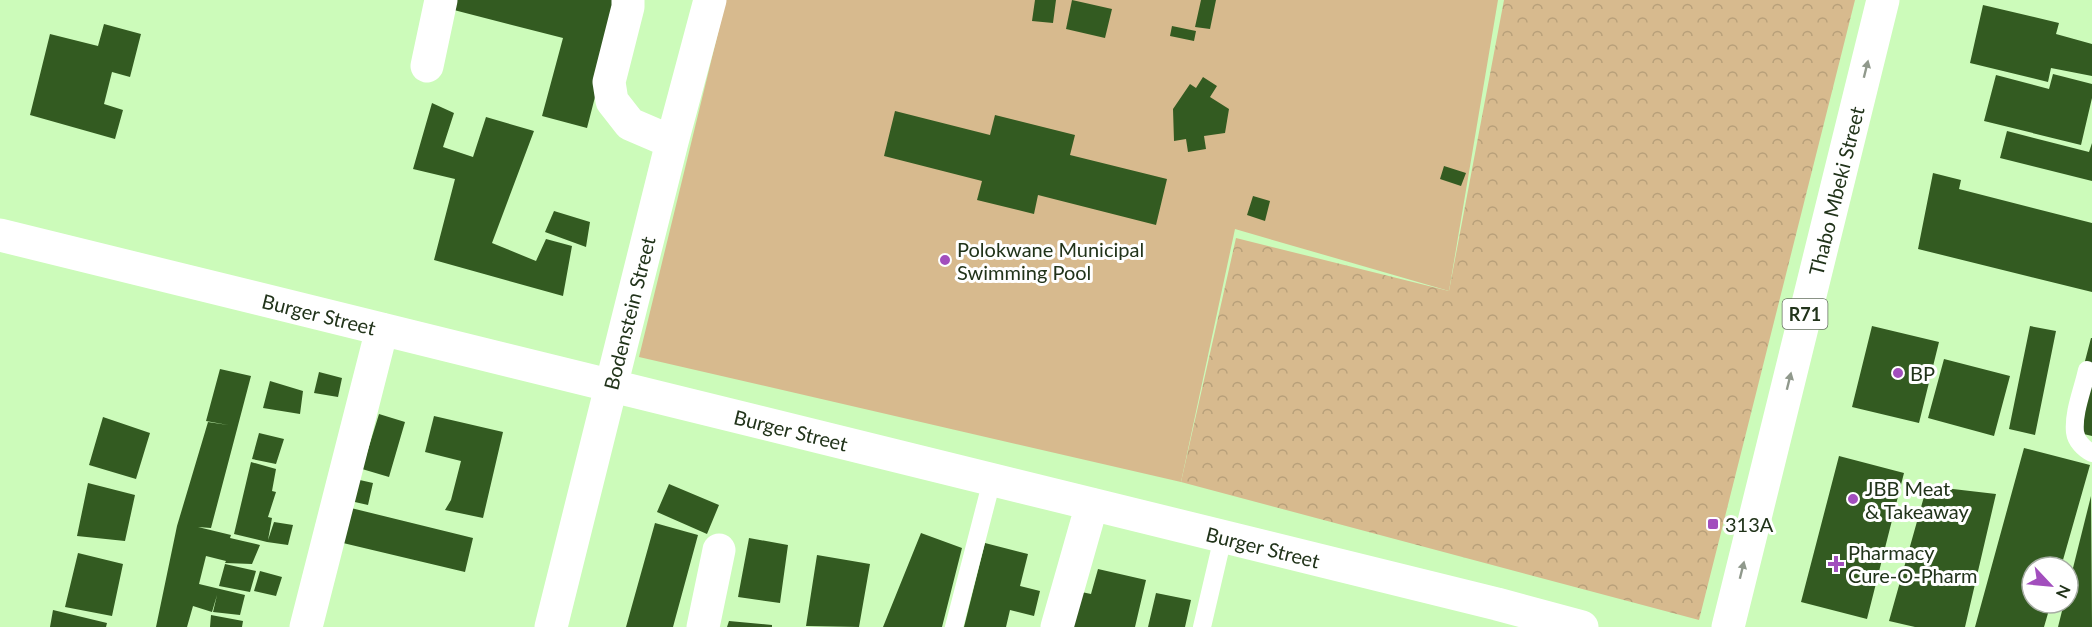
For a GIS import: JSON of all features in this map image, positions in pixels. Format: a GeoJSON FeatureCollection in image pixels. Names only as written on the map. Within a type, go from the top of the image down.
{"type":"FeatureCollection","features":[{"type":"Feature","properties":{"kind":"street"},"geometry":{"type":"LineString","coordinates":[[427,66],[441,0]]}},
{"type":"Feature","properties":{"kind":"street"},"geometry":{"type":"LineString","coordinates":[[628,0],[609,82],[612,101],[630,124],[672,142]]}},
{"type":"Feature","properties":{"kind":"street","name":"Bodenstein Street"},"geometry":{"type":"LineString","coordinates":[[551,627],[672,142],[710,0]]}},
{"type":"Feature","properties":{"kind":"street","name":"Thabo Mbeki Street"},"geometry":{"type":"LineString","coordinates":[[1728,627],[1883,0]]}},
{"type":"Feature","properties":{"kind":"street","name":"Burger Street"},"geometry":{"type":"LineString","coordinates":[[0,235],[1497,604],[1571,626]]}},
{"type":"Feature","properties":{"kind":"street"},"geometry":{"type":"LineString","coordinates":[[306,627],[382,329]]}},
{"type":"Feature","properties":{"kind":"street"},"geometry":{"type":"LineString","coordinates":[[1057,627],[1092,504]]}},
{"type":"Feature","properties":{"kind":"street"},"geometry":{"type":"LineString","coordinates":[[703,627],[719,550]]}},
{"type":"Feature","properties":{"kind":"lane"},"geometry":{"type":"LineString","coordinates":[[2087,370],[2076,417],[2075,433],[2079,442],[2092,453]]}},
{"type":"Feature","properties":{"kind":"lane"},"geometry":{"type":"LineString","coordinates":[[954,627],[992,480]]}},
{"type":"Feature","properties":{"kind":"lane"},"geometry":{"type":"LineString","coordinates":[[1202,627],[1223,537]]}},
{"type":"Feature","properties":{"kind":"green space","name":"Polokwane Municipal Swimming Pool"},"geometry":{"type":"Polygon","coordinates":[[[726,0],[1498,0],[1449,291],[1235,229],[1181,482],[639,357],[726,0]]]}},
{"type":"Feature","properties":{"kind":"green space"},"geometry":{"type":"Polygon","coordinates":[[[1504,0],[1855,0],[1699,620],[1181,482],[1236,238],[1449,291],[1504,0]]]}},
{"type":"Feature","properties":{"kind":"building"},"geometry":{"type":"Polygon","coordinates":[[[453,0],[620,0],[587,128],[542,116],[563,38],[450,9],[453,0]]]}},
{"type":"Feature","properties":{"kind":"building"},"geometry":{"type":"Polygon","coordinates":[[[1035,0],[1056,0],[1053,23],[1032,21],[1035,0]]]}},
{"type":"Feature","properties":{"kind":"building"},"geometry":{"type":"Polygon","coordinates":[[[1072,0],[1112,9],[1105,38],[1066,29],[1072,0]]]}},
{"type":"Feature","properties":{"kind":"building"},"geometry":{"type":"Polygon","coordinates":[[[1201,0],[1216,0],[1210,29],[1195,27],[1201,0]]]}},
{"type":"Feature","properties":{"kind":"building"},"geometry":{"type":"Polygon","coordinates":[[[1983,5],[2059,23],[2056,34],[2092,44],[2092,76],[2051,68],[2048,82],[1970,63],[1983,5]]]}},
{"type":"Feature","properties":{"kind":"building"},"geometry":{"type":"Polygon","coordinates":[[[104,24],[141,34],[130,77],[112,72],[104,104],[123,110],[115,139],[30,115],[50,34],[98,46],[104,24]]]}},
{"type":"Feature","properties":{"kind":"building"},"geometry":{"type":"Polygon","coordinates":[[[1172,26],[1196,31],[1194,41],[1170,36],[1172,26]]]}},
{"type":"Feature","properties":{"kind":"building"},"geometry":{"type":"Polygon","coordinates":[[[2053,74],[2092,84],[2092,98],[2081,145],[1984,121],[1996,75],[2049,89],[2053,74]]]}},
{"type":"Feature","properties":{"kind":"building"},"geometry":{"type":"Polygon","coordinates":[[[1203,77],[1217,86],[1210,97],[1229,109],[1225,133],[1204,136],[1206,149],[1188,152],[1186,139],[1174,141],[1173,109],[1190,84],[1196,88],[1203,77]]]}},
{"type":"Feature","properties":{"kind":"building"},"geometry":{"type":"Polygon","coordinates":[[[432,103],[454,113],[443,147],[473,157],[486,117],[534,131],[492,243],[536,261],[546,239],[572,246],[563,296],[434,260],[455,179],[413,169],[432,103]]]}},
{"type":"Feature","properties":{"kind":"building"},"geometry":{"type":"Polygon","coordinates":[[[895,111],[990,135],[995,115],[1075,135],[1070,155],[1167,179],[1156,225],[1038,195],[1034,214],[977,200],[982,181],[884,156],[895,111]]]}},
{"type":"Feature","properties":{"kind":"building"},"geometry":{"type":"Polygon","coordinates":[[[2007,131],[2089,152],[2092,143],[2092,181],[2000,158],[2007,131]]]}},
{"type":"Feature","properties":{"kind":"building"},"geometry":{"type":"Polygon","coordinates":[[[1444,166],[1466,173],[1461,186],[1440,179],[1444,166]]]}},
{"type":"Feature","properties":{"kind":"building"},"geometry":{"type":"Polygon","coordinates":[[[1933,173],[1961,180],[1959,189],[2092,223],[2092,292],[1918,249],[1933,173]]]}},
{"type":"Feature","properties":{"kind":"building"},"geometry":{"type":"Polygon","coordinates":[[[1253,196],[1270,201],[1265,221],[1247,215],[1253,196]]]}},
{"type":"Feature","properties":{"kind":"building"},"geometry":{"type":"Polygon","coordinates":[[[554,211],[590,222],[586,247],[545,232],[554,211]]]}},
{"type":"Feature","properties":{"kind":"building"},"geometry":{"type":"Polygon","coordinates":[[[1872,326],[1939,342],[1919,423],[1852,407],[1872,326]]]}},
{"type":"Feature","properties":{"kind":"building"},"geometry":{"type":"Polygon","coordinates":[[[2030,326],[2056,331],[2035,435],[2009,429],[2030,326]]]}},
{"type":"Feature","properties":{"kind":"building"},"geometry":{"type":"Polygon","coordinates":[[[2092,338],[2092,436],[2067,430],[2092,338]]]}},
{"type":"Feature","properties":{"kind":"building"},"geometry":{"type":"Polygon","coordinates":[[[1944,359],[2010,376],[1994,436],[1928,418],[1944,359]]]}},
{"type":"Feature","properties":{"kind":"building"},"geometry":{"type":"Polygon","coordinates":[[[220,369],[251,376],[211,528],[198,527],[260,545],[252,564],[225,563],[226,561],[206,556],[199,584],[245,595],[240,615],[213,612],[217,595],[212,612],[193,606],[187,627],[156,627],[177,526],[208,422],[228,425],[206,421],[220,369]]]}},
{"type":"Feature","properties":{"kind":"building"},"geometry":{"type":"Polygon","coordinates":[[[319,372],[342,378],[338,397],[314,393],[319,372]]]}},
{"type":"Feature","properties":{"kind":"building"},"geometry":{"type":"Polygon","coordinates":[[[270,381],[303,391],[300,414],[263,408],[270,381]]]}},
{"type":"Feature","properties":{"kind":"building"},"geometry":{"type":"Polygon","coordinates":[[[379,414],[405,422],[389,477],[362,469],[379,414]]]}},
{"type":"Feature","properties":{"kind":"building"},"geometry":{"type":"Polygon","coordinates":[[[434,416],[503,432],[483,518],[445,510],[451,500],[461,461],[425,452],[434,416]]]}},
{"type":"Feature","properties":{"kind":"building"},"geometry":{"type":"Polygon","coordinates":[[[103,417],[150,433],[136,479],[89,465],[103,417]]]}},
{"type":"Feature","properties":{"kind":"building"},"geometry":{"type":"Polygon","coordinates":[[[259,433],[284,439],[276,464],[252,459],[259,433]]]}},
{"type":"Feature","properties":{"kind":"building"},"geometry":{"type":"Polygon","coordinates":[[[2024,448],[2090,465],[2064,555],[2020,555],[2020,615],[2048,615],[2044,627],[1975,627],[2024,448]]]}},
{"type":"Feature","properties":{"kind":"building"},"geometry":{"type":"Polygon","coordinates":[[[1839,456],[1904,473],[1867,619],[1801,602],[1839,456]]]}},
{"type":"Feature","properties":{"kind":"building"},"geometry":{"type":"Polygon","coordinates":[[[251,462],[276,469],[272,491],[276,492],[268,517],[272,518],[268,540],[274,522],[293,525],[288,545],[234,534],[251,462]]]}},
{"type":"Feature","properties":{"kind":"building"},"geometry":{"type":"Polygon","coordinates":[[[351,478],[373,483],[368,505],[346,500],[351,478]]]}},
{"type":"Feature","properties":{"kind":"building"},"geometry":{"type":"Polygon","coordinates":[[[88,483],[135,495],[125,541],[77,536],[88,483]]]}},
{"type":"Feature","properties":{"kind":"building"},"geometry":{"type":"Polygon","coordinates":[[[669,484],[719,505],[707,534],[657,512],[669,484]]]}},
{"type":"Feature","properties":{"kind":"building"},"geometry":{"type":"Polygon","coordinates":[[[1927,486],[1996,494],[1965,627],[1915,627],[1889,621],[1927,486]]]}},
{"type":"Feature","properties":{"kind":"building"},"geometry":{"type":"Polygon","coordinates":[[[2091,496],[2092,627],[2058,627],[2061,615],[2080,615],[2080,555],[2076,555],[2091,496]]]}},
{"type":"Feature","properties":{"kind":"building"},"geometry":{"type":"Polygon","coordinates":[[[351,508],[473,538],[465,572],[343,543],[351,508]]]}},
{"type":"Feature","properties":{"kind":"building"},"geometry":{"type":"Polygon","coordinates":[[[655,523],[698,535],[673,627],[626,627],[655,523]]]}},
{"type":"Feature","properties":{"kind":"building"},"geometry":{"type":"Polygon","coordinates":[[[921,533],[962,548],[942,627],[883,627],[921,533]]]}},
{"type":"Feature","properties":{"kind":"building"},"geometry":{"type":"Polygon","coordinates":[[[749,538],[788,545],[780,603],[738,597],[749,538]]]}},
{"type":"Feature","properties":{"kind":"building"},"geometry":{"type":"Polygon","coordinates":[[[985,543],[1028,554],[1020,586],[1040,591],[1034,616],[1010,610],[1006,627],[964,627],[985,543]]]}},
{"type":"Feature","properties":{"kind":"building"},"geometry":{"type":"Polygon","coordinates":[[[78,553],[123,564],[112,616],[65,607],[78,553]]]}},
{"type":"Feature","properties":{"kind":"building"},"geometry":{"type":"Polygon","coordinates":[[[817,555],[870,564],[859,627],[806,626],[817,555]]]}},
{"type":"Feature","properties":{"kind":"building"},"geometry":{"type":"Polygon","coordinates":[[[225,564],[256,571],[250,592],[219,586],[225,564]]]}},
{"type":"Feature","properties":{"kind":"building"},"geometry":{"type":"Polygon","coordinates":[[[1098,569],[1146,580],[1135,627],[1068,627],[1072,590],[1091,594],[1098,569]]]}},
{"type":"Feature","properties":{"kind":"building"},"geometry":{"type":"Polygon","coordinates":[[[260,571],[282,577],[276,596],[254,591],[260,571]]]}},
{"type":"Feature","properties":{"kind":"building"},"geometry":{"type":"Polygon","coordinates":[[[1156,593],[1191,600],[1185,627],[1148,627],[1156,593]]]}},
{"type":"Feature","properties":{"kind":"building"},"geometry":{"type":"Polygon","coordinates":[[[53,610],[107,623],[106,627],[50,627],[53,610]]]}},
{"type":"Feature","properties":{"kind":"building"},"geometry":{"type":"Polygon","coordinates":[[[211,615],[243,621],[242,627],[210,627],[211,615]]]}},
{"type":"Feature","properties":{"kind":"building"},"geometry":{"type":"Polygon","coordinates":[[[729,621],[772,625],[772,627],[727,627],[729,621]]]}},
{"type":"Feature","properties":{"kind":"place","name":"Polokwane Municipal Swimming Pool"},"geometry":{"type":"Point","coordinates":[945,260]}},
{"type":"Feature","properties":{"kind":"place","name":"BP"},"geometry":{"type":"Point","coordinates":[1898,373]}},
{"type":"Feature","properties":{"kind":"place","name":"JBB Meat & Takeaway"},"geometry":{"type":"Point","coordinates":[1853,499]}},
{"type":"Feature","properties":{"kind":"place","name":"313A"},"geometry":{"type":"Point","coordinates":[1713,524]}},
{"type":"Feature","properties":{"kind":"place","name":"Pharmacy Cure-O-Pharm"},"geometry":{"type":"Point","coordinates":[1836,564]}}]}
